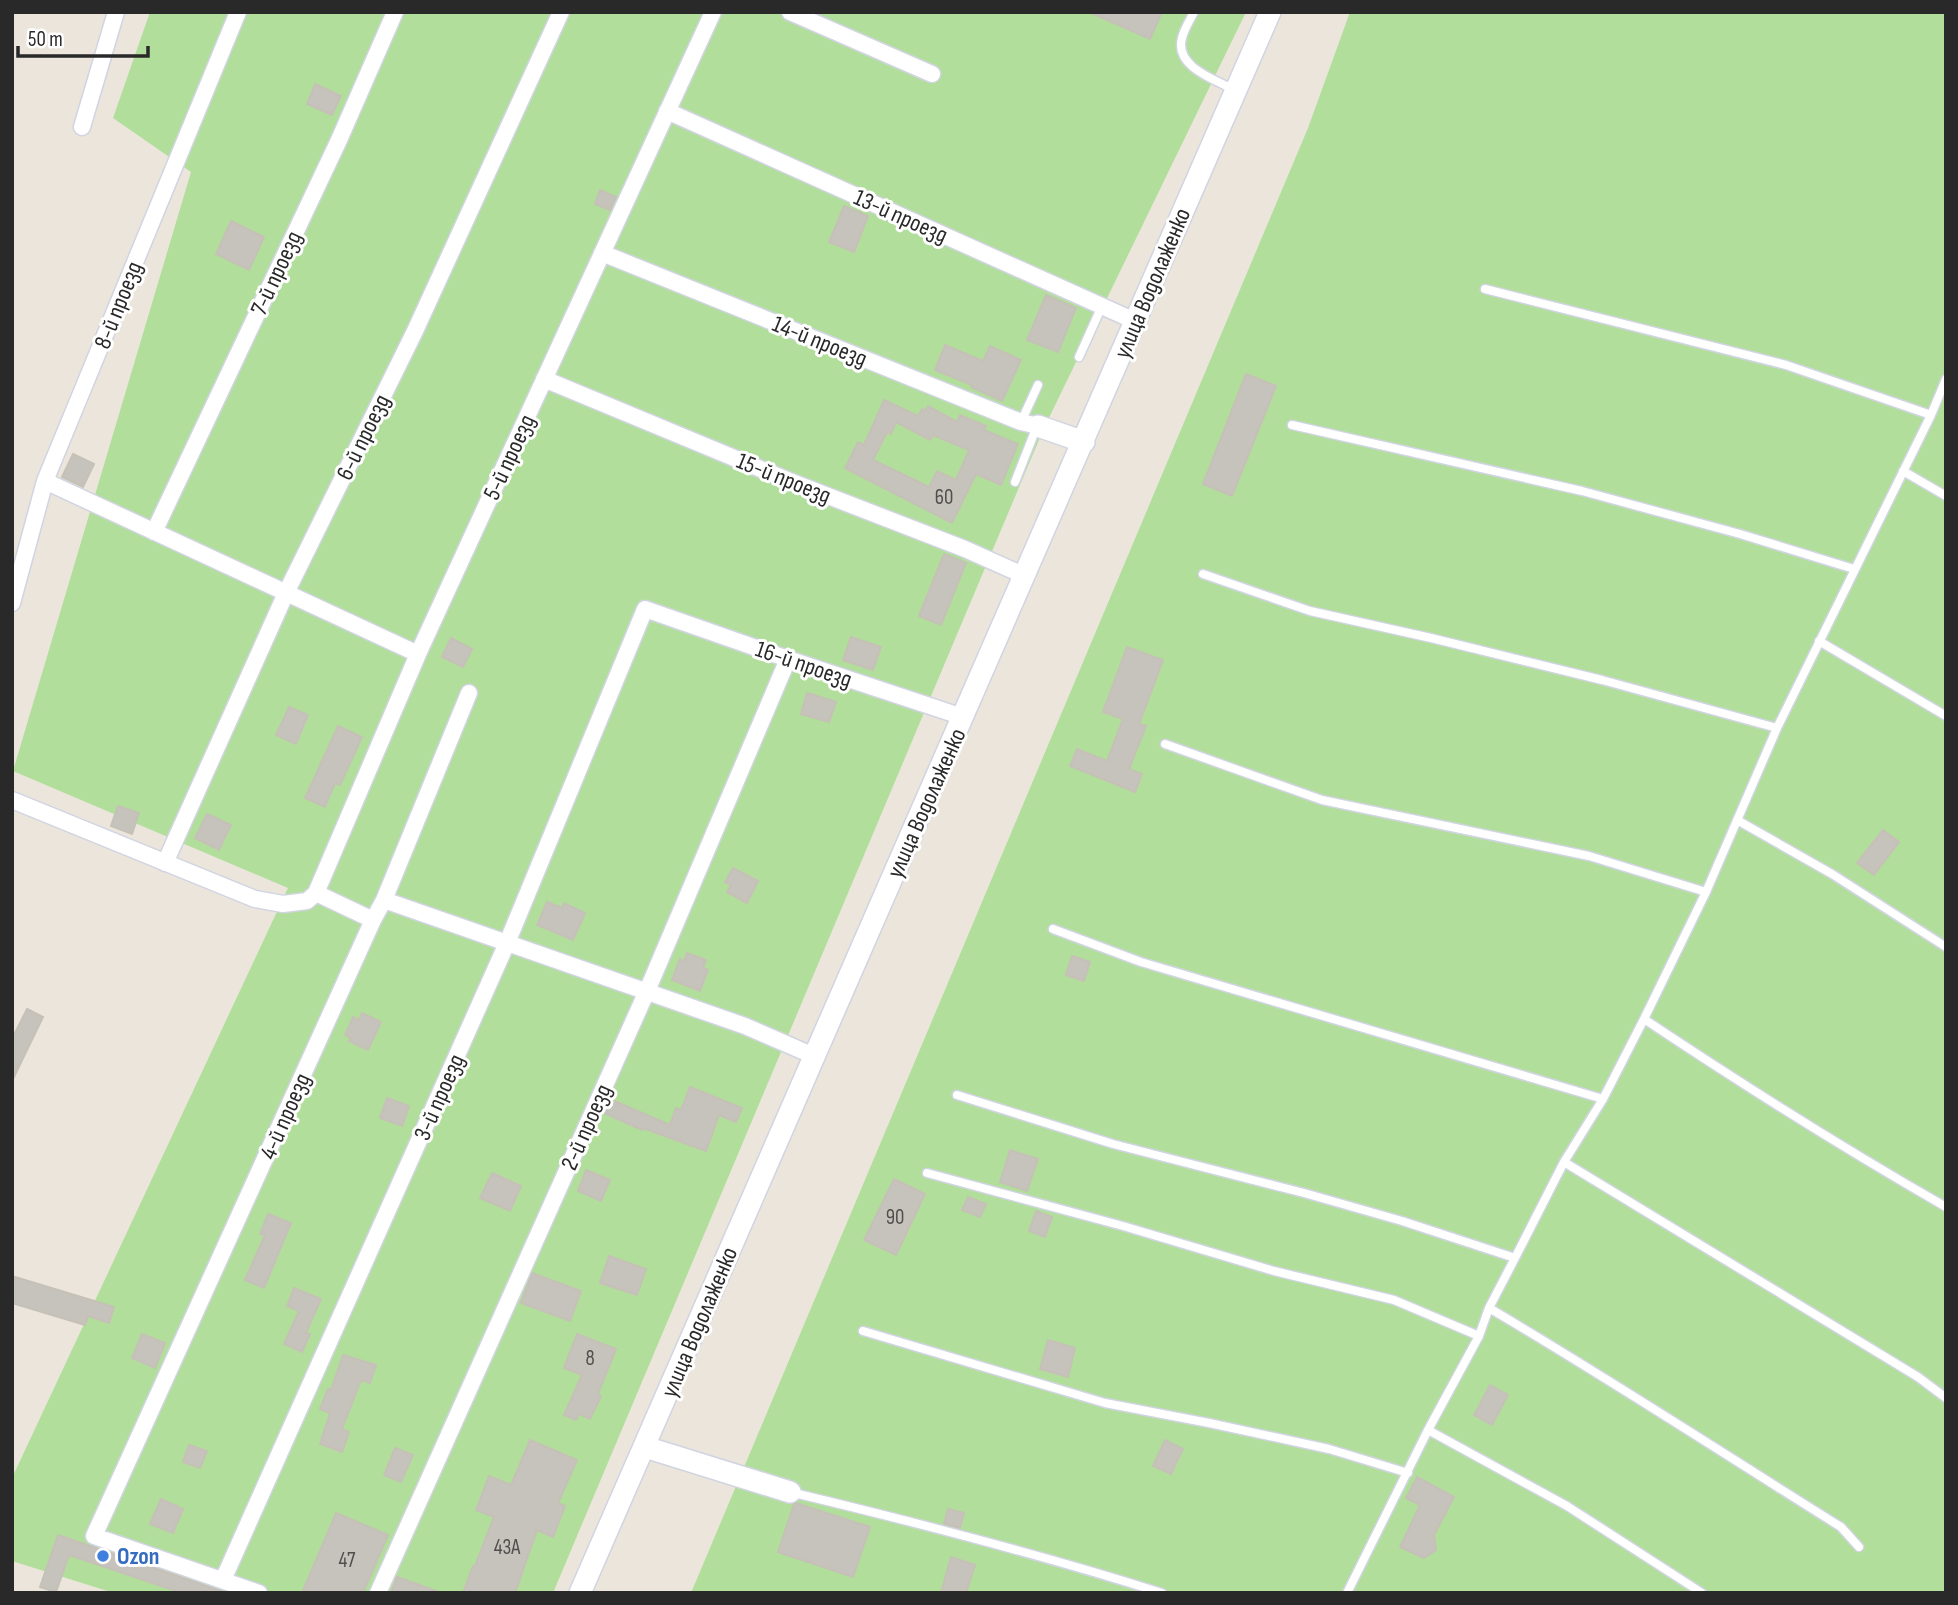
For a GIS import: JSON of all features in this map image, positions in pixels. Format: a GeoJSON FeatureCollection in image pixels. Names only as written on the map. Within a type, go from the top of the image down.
{"type":"FeatureCollection","features":[{"type":"Feature","properties":{"kind":"main road","name":"улица Водолаженко"},"geometry":{"type":"LineString","coordinates":[[580,1593],[1270,12]]}},
{"type":"Feature","properties":{"kind":"main road"},"geometry":{"type":"LineString","coordinates":[[1030,424],[1084,442]]}},
{"type":"Feature","properties":{"kind":"main road"},"geometry":{"type":"LineString","coordinates":[[645,1447],[790,1492]]}},
{"type":"Feature","properties":{"kind":"street"},"geometry":{"type":"LineString","coordinates":[[82,127],[116,12]]}},
{"type":"Feature","properties":{"kind":"street","name":"8-й проезд"},"geometry":{"type":"LineString","coordinates":[[12,603],[45,481],[238,12]]}},
{"type":"Feature","properties":{"kind":"street","name":"7-й проезд"},"geometry":{"type":"LineString","coordinates":[[154,532],[339,140],[396,12]]}},
{"type":"Feature","properties":{"kind":"street","name":"6-й проезд"},"geometry":{"type":"LineString","coordinates":[[165,863],[286,593],[415,331],[561,12]]}},
{"type":"Feature","properties":{"kind":"street","name":"5-й проезд"},"geometry":{"type":"LineString","coordinates":[[311,897],[418,654],[713,12]]}},
{"type":"Feature","properties":{"kind":"street"},"geometry":{"type":"LineString","coordinates":[[790,12],[932,74]]}},
{"type":"Feature","properties":{"kind":"street","name":"13-й проезд"},"geometry":{"type":"LineString","coordinates":[[667,111],[1135,321]]}},
{"type":"Feature","properties":{"kind":"street","name":"14-й проезд"},"geometry":{"type":"LineString","coordinates":[[603,253],[1030,424]]}},
{"type":"Feature","properties":{"kind":"street","name":"15-й проезд"},"geometry":{"type":"LineString","coordinates":[[544,379],[792,482],[965,549],[1025,576]]}},
{"type":"Feature","properties":{"kind":"street"},"geometry":{"type":"LineString","coordinates":[[45,481],[418,654]]}},
{"type":"Feature","properties":{"kind":"street","name":"16-й проезд"},"geometry":{"type":"LineString","coordinates":[[646,609],[963,717]]}},
{"type":"Feature","properties":{"kind":"street","name":"3-й проезд"},"geometry":{"type":"LineString","coordinates":[[223,1580],[507,943],[646,609]]}},
{"type":"Feature","properties":{"kind":"street","name":"2-й проезд"},"geometry":{"type":"LineString","coordinates":[[378,1593],[647,991],[788,659]]}},
{"type":"Feature","properties":{"kind":"street","name":"4-й проезд"},"geometry":{"type":"LineString","coordinates":[[223,1580],[94,1536],[373,920],[384,901],[469,693]]}},
{"type":"Feature","properties":{"kind":"street"},"geometry":{"type":"LineString","coordinates":[[12,800],[254,899],[283,904],[311,897],[373,920]]}},
{"type":"Feature","properties":{"kind":"street"},"geometry":{"type":"LineString","coordinates":[[384,901],[745,1026],[814,1056]]}},
{"type":"Feature","properties":{"kind":"street"},"geometry":{"type":"LineString","coordinates":[[223,1580],[259,1593]]}},
{"type":"Feature","properties":{"kind":"lane"},"geometry":{"type":"LineString","coordinates":[[1194,12],[1181,39],[1186,60],[1193,68],[1236,90]]}},
{"type":"Feature","properties":{"kind":"lane"},"geometry":{"type":"LineString","coordinates":[[1485,289],[1786,365],[1931,415]]}},
{"type":"Feature","properties":{"kind":"lane"},"geometry":{"type":"LineString","coordinates":[[1079,357],[1102,306]]}},
{"type":"Feature","properties":{"kind":"lane"},"geometry":{"type":"LineString","coordinates":[[1346,1593],[1479,1336],[1489,1308],[1564,1162],[1603,1099],[1644,1019],[1706,892],[1777,728],[1931,415],[1946,379]]}},
{"type":"Feature","properties":{"kind":"lane"},"geometry":{"type":"LineString","coordinates":[[1015,482],[1038,385]]}},
{"type":"Feature","properties":{"kind":"lane"},"geometry":{"type":"LineString","coordinates":[[1292,425],[1582,491],[1740,534],[1854,569]]}},
{"type":"Feature","properties":{"kind":"lane"},"geometry":{"type":"LineString","coordinates":[[1903,471],[1946,496]]}},
{"type":"Feature","properties":{"kind":"lane"},"geometry":{"type":"LineString","coordinates":[[1203,574],[1310,611],[1589,677],[1777,728]]}},
{"type":"Feature","properties":{"kind":"lane"},"geometry":{"type":"LineString","coordinates":[[1819,641],[1946,716]]}},
{"type":"Feature","properties":{"kind":"lane"},"geometry":{"type":"LineString","coordinates":[[1165,744],[1322,800],[1589,856],[1706,892]]}},
{"type":"Feature","properties":{"kind":"lane"},"geometry":{"type":"LineString","coordinates":[[1737,820],[1832,874],[1946,947]]}},
{"type":"Feature","properties":{"kind":"lane"},"geometry":{"type":"LineString","coordinates":[[1053,929],[1141,962],[1603,1099]]}},
{"type":"Feature","properties":{"kind":"lane"},"geometry":{"type":"LineString","coordinates":[[1644,1019],[1769,1101],[1946,1208]]}},
{"type":"Feature","properties":{"kind":"lane"},"geometry":{"type":"LineString","coordinates":[[957,1095],[1113,1144],[1317,1196],[1515,1258]]}},
{"type":"Feature","properties":{"kind":"lane"},"geometry":{"type":"LineString","coordinates":[[1564,1162],[1919,1377],[1946,1398]]}},
{"type":"Feature","properties":{"kind":"lane"},"geometry":{"type":"LineString","coordinates":[[927,1173],[1110,1222],[1274,1271],[1394,1300],[1479,1336]]}},
{"type":"Feature","properties":{"kind":"lane"},"geometry":{"type":"LineString","coordinates":[[1489,1308],[1842,1527],[1859,1547]]}},
{"type":"Feature","properties":{"kind":"lane"},"geometry":{"type":"LineString","coordinates":[[863,1331],[1105,1403],[1329,1449],[1408,1473]]}},
{"type":"Feature","properties":{"kind":"lane"},"geometry":{"type":"LineString","coordinates":[[1428,1430],[1567,1506],[1702,1593]]}},
{"type":"Feature","properties":{"kind":"lane"},"geometry":{"type":"LineString","coordinates":[[790,1492],[936,1527],[1162,1593]]}},
{"type":"Feature","properties":{"kind":"green space"},"geometry":{"type":"Polygon","coordinates":[[[150,12],[1246,12],[1044,428],[553,1593],[114,1593],[12,1561],[12,1478],[288,888],[13,771],[191,172],[113,118],[150,12]]]}},
{"type":"Feature","properties":{"kind":"green space"},"geometry":{"type":"Polygon","coordinates":[[[1350,12],[1946,12],[1946,1593],[691,1593],[1308,128],[1350,12]]]}},
{"type":"Feature","properties":{"kind":"building"},"geometry":{"type":"Polygon","coordinates":[[[1089,12],[1162,12],[1150,39],[1089,12]]]}},
{"type":"Feature","properties":{"kind":"building"},"geometry":{"type":"Polygon","coordinates":[[[315,84],[341,96],[332,115],[307,104],[315,84]]]}},
{"type":"Feature","properties":{"kind":"building"},"geometry":{"type":"Polygon","coordinates":[[[600,190],[616,197],[610,210],[595,204],[600,190]]]}},
{"type":"Feature","properties":{"kind":"building"},"geometry":{"type":"Polygon","coordinates":[[[844,206],[868,216],[854,252],[829,242],[844,206]]]}},
{"type":"Feature","properties":{"kind":"building"},"geometry":{"type":"Polygon","coordinates":[[[231,221],[264,237],[249,270],[216,254],[231,221]]]}},
{"type":"Feature","properties":{"kind":"building"},"geometry":{"type":"Polygon","coordinates":[[[1046,295],[1076,308],[1058,352],[1027,340],[1046,295]]]}},
{"type":"Feature","properties":{"kind":"building"},"geometry":{"type":"Polygon","coordinates":[[[945,345],[983,361],[990,346],[1021,360],[1002,401],[935,370],[945,345]]]}},
{"type":"Feature","properties":{"kind":"building"},"geometry":{"type":"Polygon","coordinates":[[[1246,374],[1276,386],[1232,496],[1203,484],[1246,374]]]}},
{"type":"Feature","properties":{"kind":"building"},"geometry":{"type":"Polygon","coordinates":[[[884,400],[918,416],[922,409],[925,411],[928,406],[957,422],[960,415],[986,426],[984,430],[1018,444],[1001,485],[976,474],[952,523],[845,468],[858,442],[864,445],[884,400]],[[896,422],[891,434],[887,432],[873,460],[929,487],[937,471],[956,480],[969,450],[933,435],[930,440],[896,422]]]}},
{"type":"Feature","properties":{"kind":"building"},"geometry":{"type":"Polygon","coordinates":[[[73,454],[94,464],[83,487],[62,477],[73,454]]]}},
{"type":"Feature","properties":{"kind":"building"},"geometry":{"type":"Polygon","coordinates":[[[944,554],[966,563],[941,625],[919,616],[944,554]]]}},
{"type":"Feature","properties":{"kind":"building"},"geometry":{"type":"Polygon","coordinates":[[[851,637],[881,647],[873,670],[843,660],[851,637]]]}},
{"type":"Feature","properties":{"kind":"building"},"geometry":{"type":"Polygon","coordinates":[[[451,638],[472,649],[463,667],[442,657],[451,638]]]}},
{"type":"Feature","properties":{"kind":"building"},"geometry":{"type":"Polygon","coordinates":[[[1127,647],[1163,660],[1139,724],[1146,726],[1129,769],[1142,774],[1135,792],[1070,766],[1077,749],[1107,761],[1123,719],[1103,712],[1127,647]]]}},
{"type":"Feature","properties":{"kind":"building"},"geometry":{"type":"Polygon","coordinates":[[[807,693],[836,702],[829,722],[801,714],[807,693]]]}},
{"type":"Feature","properties":{"kind":"building"},"geometry":{"type":"Polygon","coordinates":[[[289,707],[308,715],[296,744],[276,735],[289,707]]]}},
{"type":"Feature","properties":{"kind":"building"},"geometry":{"type":"Polygon","coordinates":[[[338,726],[362,737],[340,785],[335,783],[325,807],[305,798],[338,726]]]}},
{"type":"Feature","properties":{"kind":"building"},"geometry":{"type":"Polygon","coordinates":[[[118,806],[139,813],[132,834],[111,826],[118,806]]]}},
{"type":"Feature","properties":{"kind":"building"},"geometry":{"type":"Polygon","coordinates":[[[207,814],[231,825],[219,850],[195,838],[207,814]]]}},
{"type":"Feature","properties":{"kind":"building"},"geometry":{"type":"Polygon","coordinates":[[[1883,830],[1899,842],[1874,875],[1857,863],[1883,830]]]}},
{"type":"Feature","properties":{"kind":"building"},"geometry":{"type":"Polygon","coordinates":[[[733,868],[758,881],[747,903],[727,892],[731,885],[725,882],[733,868]]]}},
{"type":"Feature","properties":{"kind":"building"},"geometry":{"type":"Polygon","coordinates":[[[547,902],[562,908],[564,903],[585,913],[573,940],[537,925],[547,902]]]}},
{"type":"Feature","properties":{"kind":"building"},"geometry":{"type":"Polygon","coordinates":[[[687,953],[706,960],[703,968],[708,970],[700,991],[672,980],[680,959],[684,961],[687,953]]]}},
{"type":"Feature","properties":{"kind":"building"},"geometry":{"type":"Polygon","coordinates":[[[1072,956],[1090,962],[1084,981],[1066,975],[1072,956]]]}},
{"type":"Feature","properties":{"kind":"building"},"geometry":{"type":"Polygon","coordinates":[[[27,1009],[43,1017],[12,1081],[12,1039],[27,1009]]]}},
{"type":"Feature","properties":{"kind":"building"},"geometry":{"type":"Polygon","coordinates":[[[362,1013],[381,1022],[368,1050],[349,1041],[351,1038],[345,1035],[353,1017],[359,1020],[362,1013]]]}},
{"type":"Feature","properties":{"kind":"building"},"geometry":{"type":"Polygon","coordinates":[[[690,1087],[742,1108],[736,1122],[719,1115],[706,1151],[643,1128],[642,1130],[604,1113],[610,1099],[670,1125],[676,1108],[681,1110],[690,1087]]]}},
{"type":"Feature","properties":{"kind":"building"},"geometry":{"type":"Polygon","coordinates":[[[387,1098],[409,1106],[402,1126],[380,1118],[387,1098]]]}},
{"type":"Feature","properties":{"kind":"building"},"geometry":{"type":"Polygon","coordinates":[[[1010,1150],[1038,1159],[1027,1191],[1000,1182],[1010,1150]]]}},
{"type":"Feature","properties":{"kind":"building"},"geometry":{"type":"Polygon","coordinates":[[[586,1170],[610,1180],[601,1201],[578,1191],[586,1170]]]}},
{"type":"Feature","properties":{"kind":"building"},"geometry":{"type":"Polygon","coordinates":[[[492,1173],[521,1186],[510,1211],[480,1198],[492,1173]]]}},
{"type":"Feature","properties":{"kind":"building"},"geometry":{"type":"Polygon","coordinates":[[[894,1179],[925,1194],[896,1255],[864,1240],[894,1179]]]}},
{"type":"Feature","properties":{"kind":"building"},"geometry":{"type":"Polygon","coordinates":[[[968,1197],[986,1204],[980,1217],[962,1210],[968,1197]]]}},
{"type":"Feature","properties":{"kind":"building"},"geometry":{"type":"Polygon","coordinates":[[[1036,1211],[1052,1217],[1045,1237],[1029,1231],[1036,1211]]]}},
{"type":"Feature","properties":{"kind":"building"},"geometry":{"type":"Polygon","coordinates":[[[268,1214],[291,1223],[264,1288],[245,1280],[265,1235],[260,1234],[268,1214]]]}},
{"type":"Feature","properties":{"kind":"building"},"geometry":{"type":"Polygon","coordinates":[[[609,1256],[646,1269],[637,1295],[600,1283],[609,1256]]]}},
{"type":"Feature","properties":{"kind":"building"},"geometry":{"type":"Polygon","coordinates":[[[532,1273],[581,1291],[570,1321],[521,1303],[532,1273]]]}},
{"type":"Feature","properties":{"kind":"building"},"geometry":{"type":"Polygon","coordinates":[[[15,1277],[114,1307],[109,1323],[88,1316],[85,1325],[12,1303],[15,1277]]]}},
{"type":"Feature","properties":{"kind":"building"},"geometry":{"type":"Polygon","coordinates":[[[294,1288],[321,1299],[306,1333],[310,1334],[302,1352],[284,1344],[299,1311],[287,1306],[294,1288]]]}},
{"type":"Feature","properties":{"kind":"building"},"geometry":{"type":"Polygon","coordinates":[[[142,1334],[165,1343],[155,1368],[132,1358],[142,1334]]]}},
{"type":"Feature","properties":{"kind":"building"},"geometry":{"type":"Polygon","coordinates":[[[577,1334],[616,1349],[598,1394],[601,1396],[590,1419],[579,1414],[576,1420],[564,1415],[582,1375],[564,1368],[577,1334]]]}},
{"type":"Feature","properties":{"kind":"building"},"geometry":{"type":"Polygon","coordinates":[[[1048,1340],[1075,1348],[1068,1377],[1040,1369],[1048,1340]]]}},
{"type":"Feature","properties":{"kind":"building"},"geometry":{"type":"Polygon","coordinates":[[[343,1355],[376,1365],[370,1383],[361,1380],[342,1429],[349,1432],[342,1452],[320,1444],[330,1413],[320,1409],[328,1389],[331,1390],[343,1355]]]}},
{"type":"Feature","properties":{"kind":"building"},"geometry":{"type":"Polygon","coordinates":[[[1490,1385],[1508,1395],[1492,1425],[1474,1415],[1490,1385]]]}},
{"type":"Feature","properties":{"kind":"building"},"geometry":{"type":"Polygon","coordinates":[[[530,1440],[577,1460],[558,1503],[565,1506],[553,1537],[537,1530],[515,1593],[463,1593],[494,1517],[476,1510],[489,1476],[511,1485],[530,1440]]]}},
{"type":"Feature","properties":{"kind":"building"},"geometry":{"type":"Polygon","coordinates":[[[1165,1440],[1183,1449],[1171,1474],[1153,1466],[1165,1440]]]}},
{"type":"Feature","properties":{"kind":"building"},"geometry":{"type":"Polygon","coordinates":[[[189,1445],[207,1451],[200,1468],[183,1462],[189,1445]]]}},
{"type":"Feature","properties":{"kind":"building"},"geometry":{"type":"Polygon","coordinates":[[[395,1448],[413,1455],[401,1482],[384,1475],[395,1448]]]}},
{"type":"Feature","properties":{"kind":"building"},"geometry":{"type":"Polygon","coordinates":[[[1417,1477],[1454,1497],[1434,1535],[1436,1550],[1424,1558],[1400,1547],[1420,1505],[1406,1498],[1417,1477]]]}},
{"type":"Feature","properties":{"kind":"building"},"geometry":{"type":"Polygon","coordinates":[[[161,1499],[183,1509],[173,1533],[150,1524],[161,1499]]]}},
{"type":"Feature","properties":{"kind":"building"},"geometry":{"type":"Polygon","coordinates":[[[796,1503],[870,1527],[853,1577],[778,1552],[796,1503]]]}},
{"type":"Feature","properties":{"kind":"building"},"geometry":{"type":"Polygon","coordinates":[[[948,1509],[964,1513],[960,1528],[944,1524],[948,1509]]]}},
{"type":"Feature","properties":{"kind":"building"},"geometry":{"type":"Polygon","coordinates":[[[336,1513],[388,1535],[363,1593],[302,1593],[336,1513]]]}},
{"type":"Feature","properties":{"kind":"building"},"geometry":{"type":"Polygon","coordinates":[[[58,1535],[221,1593],[182,1593],[69,1555],[56,1592],[40,1587],[58,1535]]]}},
{"type":"Feature","properties":{"kind":"building"},"geometry":{"type":"Polygon","coordinates":[[[951,1557],[975,1565],[966,1593],[941,1593],[951,1557]]]}},
{"type":"Feature","properties":{"kind":"building"},"geometry":{"type":"Polygon","coordinates":[[[397,1577],[436,1591],[436,1593],[391,1593],[397,1577]]]}},
{"type":"Feature","properties":{"kind":"place","name":"Ozon"},"geometry":{"type":"Point","coordinates":[103,1556]}}]}
